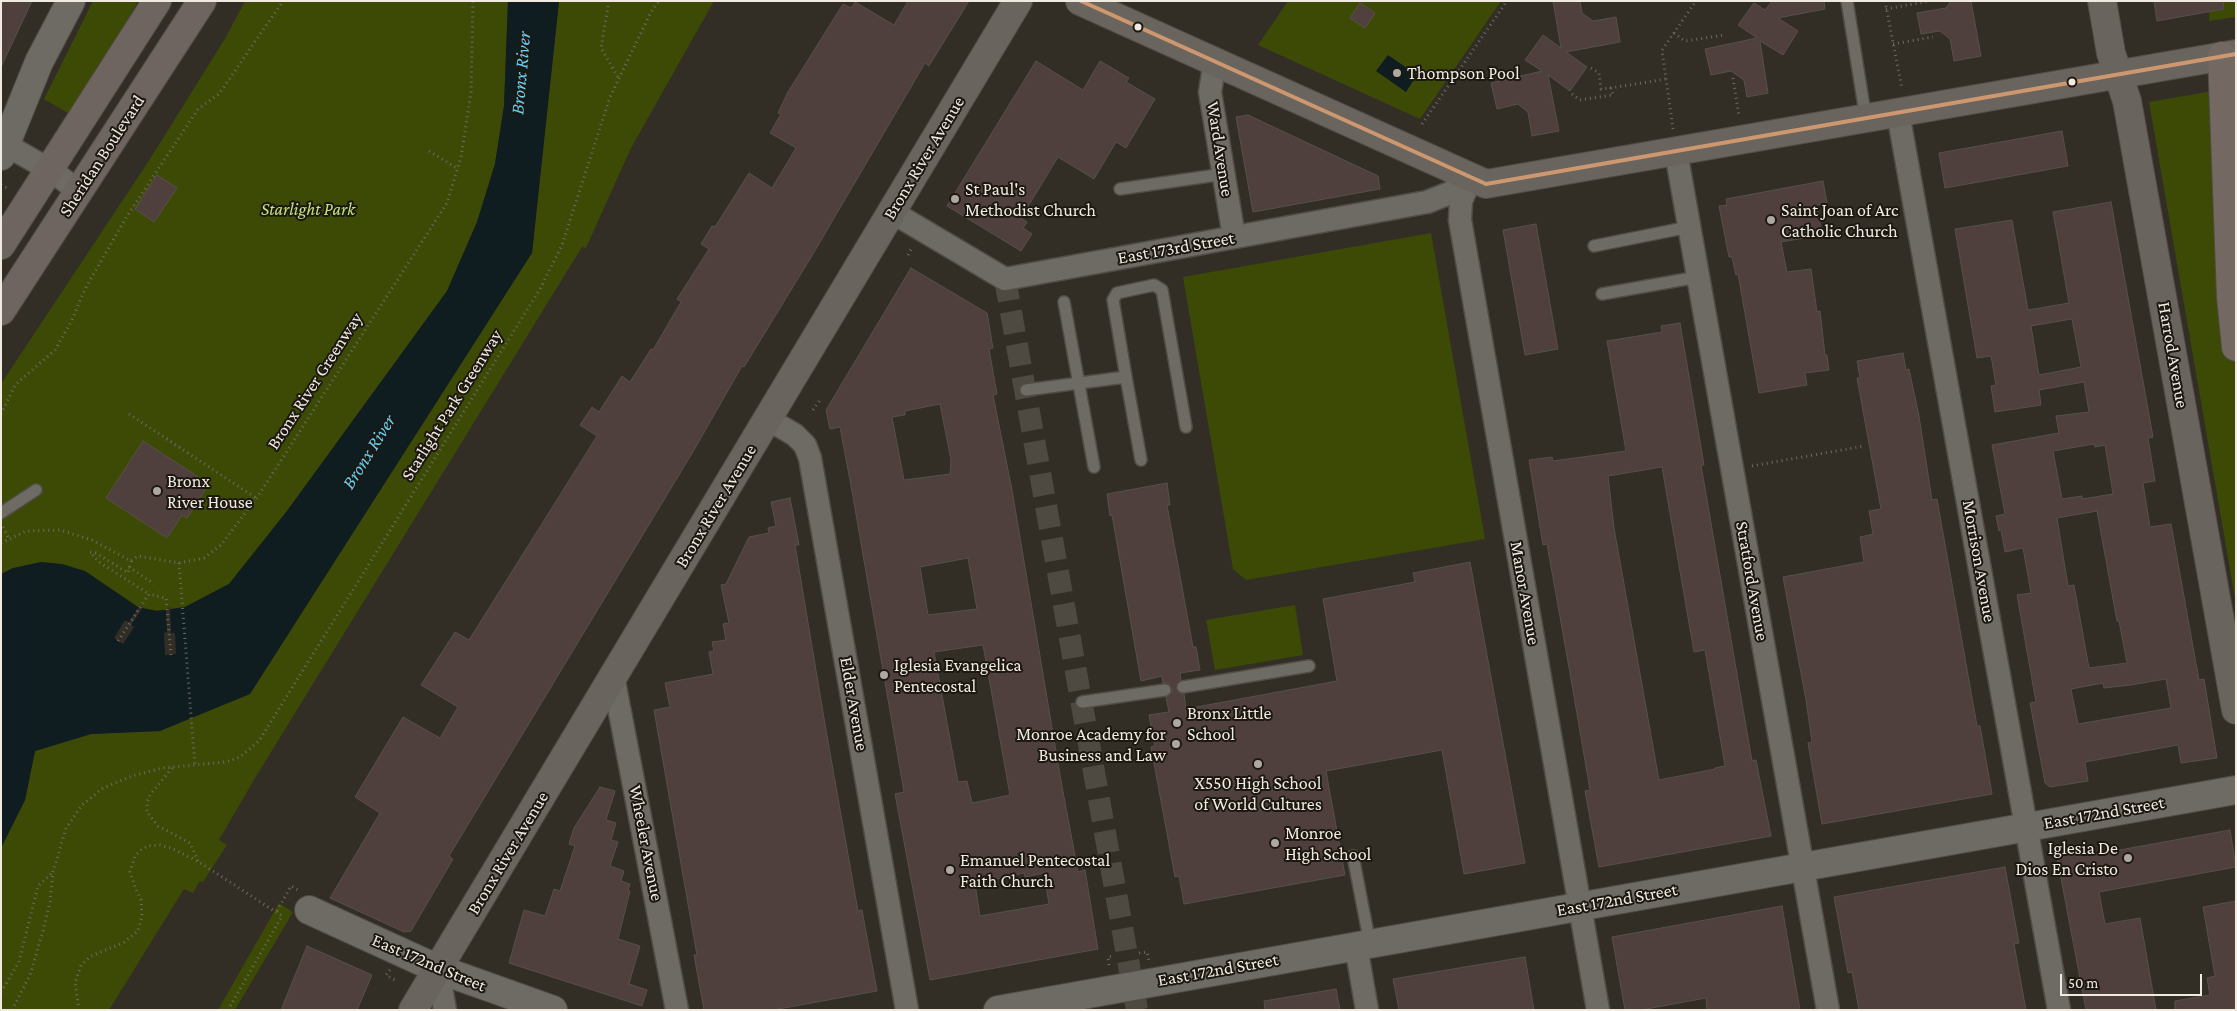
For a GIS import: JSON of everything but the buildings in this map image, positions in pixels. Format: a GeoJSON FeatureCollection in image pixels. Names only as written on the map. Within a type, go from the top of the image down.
{"type":"FeatureCollection","features":[{"type":"Feature","properties":{"kind":"highway"},"geometry":{"type":"LineString","coordinates":[[2229,55],[2231,297],[2236,348]]}},
{"type":"Feature","properties":{"kind":"main road","name":"Sheridan Boulevard"},"geometry":{"type":"LineString","coordinates":[[1,245],[157,1]]}},
{"type":"Feature","properties":{"kind":"main road","name":"Sheridan Boulevard"},"geometry":{"type":"LineString","coordinates":[[1,311],[202,1]]}},
{"type":"Feature","properties":{"kind":"main road","name":"Bronx River Avenue"},"geometry":{"type":"LineString","coordinates":[[413,1010],[1018,1]]}},
{"type":"Feature","properties":{"kind":"main road"},"geometry":{"type":"LineString","coordinates":[[1080,1],[1471,178],[1490,184],[2229,55]]}},
{"type":"Feature","properties":{"kind":"main road","name":"Harrod Avenue"},"geometry":{"type":"LineString","coordinates":[[2102,1],[2111,53],[2128,101],[2236,710]]}},
{"type":"Feature","properties":{"kind":"street"},"geometry":{"type":"LineString","coordinates":[[71,1],[40,62],[3,148],[50,170],[79,191]]}},
{"type":"Feature","properties":{"kind":"street","name":"Ward Avenue"},"geometry":{"type":"LineString","coordinates":[[1215,61],[1210,92],[1234,237]]}},
{"type":"Feature","properties":{"kind":"street","name":"Morrison Avenue"},"geometry":{"type":"LineString","coordinates":[[1902,112],[2059,1010]]}},
{"type":"Feature","properties":{"kind":"street","name":"Stratford Avenue"},"geometry":{"type":"LineString","coordinates":[[1676,152],[1828,1010]]}},
{"type":"Feature","properties":{"kind":"street","name":"East 173rd Street"},"geometry":{"type":"LineString","coordinates":[[892,212],[1005,279],[1427,202],[1450,193],[1471,178]]}},
{"type":"Feature","properties":{"kind":"street","name":"Manor Avenue"},"geometry":{"type":"LineString","coordinates":[[1471,178],[1462,201],[1460,220],[1598,1010]]}},
{"type":"Feature","properties":{"kind":"street","name":"Elder Avenue"},"geometry":{"type":"LineString","coordinates":[[768,419],[795,435],[805,445],[810,458],[907,1010]]}},
{"type":"Feature","properties":{"kind":"street","name":"Wheeler Avenue"},"geometry":{"type":"LineString","coordinates":[[613,676],[677,1010]]}},
{"type":"Feature","properties":{"kind":"street","name":"East 172nd Street"},"geometry":{"type":"LineString","coordinates":[[998,1010],[2236,790]]}},
{"type":"Feature","properties":{"kind":"street","name":"East 172nd Street"},"geometry":{"type":"LineString","coordinates":[[298,914],[438,969],[553,1010]]}},
{"type":"Feature","properties":{"kind":"street"},"geometry":{"type":"LineString","coordinates":[[1363,945],[1367,1010]]}},
{"type":"Feature","properties":{"kind":"street"},"geometry":{"type":"LineString","coordinates":[[438,969],[445,1010]]}},
{"type":"Feature","properties":{"kind":"lane"},"geometry":{"type":"LineString","coordinates":[[1847,1],[1866,118]]}},
{"type":"Feature","properties":{"kind":"lane"},"geometry":{"type":"LineString","coordinates":[[1120,189],[1224,174]]}},
{"type":"Feature","properties":{"kind":"lane"},"geometry":{"type":"LineString","coordinates":[[1594,246],[1689,228]]}},
{"type":"Feature","properties":{"kind":"lane"},"geometry":{"type":"LineString","coordinates":[[1602,294],[1698,277]]}},
{"type":"Feature","properties":{"kind":"lane"},"geometry":{"type":"LineString","coordinates":[[1141,460],[1113,300],[1117,293],[1154,285],[1162,290],[1186,427]]}},
{"type":"Feature","properties":{"kind":"lane"},"geometry":{"type":"LineString","coordinates":[[1064,302],[1094,467]]}},
{"type":"Feature","properties":{"kind":"lane"},"geometry":{"type":"LineString","coordinates":[[1026,390],[1126,377]]}},
{"type":"Feature","properties":{"kind":"lane"},"geometry":{"type":"LineString","coordinates":[[1,513],[36,490]]}},
{"type":"Feature","properties":{"kind":"lane"},"geometry":{"type":"LineString","coordinates":[[1182,687],[1308,666]]}},
{"type":"Feature","properties":{"kind":"lane"},"geometry":{"type":"LineString","coordinates":[[1082,702],[1165,690]]}},
{"type":"Feature","properties":{"kind":"lane"},"geometry":{"type":"LineString","coordinates":[[1353,856],[1363,945]]}},
{"type":"Feature","properties":{"kind":"path"},"geometry":{"type":"LineString","coordinates":[[1,414],[15,385],[55,350],[71,322],[85,289],[127,216],[198,109],[218,94],[283,1]]}},
{"type":"Feature","properties":{"kind":"path","name":"Bronx River Greenway"},"geometry":{"type":"LineString","coordinates":[[131,561],[138,556],[179,563],[204,558],[222,545],[256,498],[447,203],[458,169],[471,92],[473,1]]}},
{"type":"Feature","properties":{"kind":"path"},"geometry":{"type":"LineString","coordinates":[[609,1],[601,48],[619,79]]}},
{"type":"Feature","properties":{"kind":"path","name":"Starlight Park Greenway"},"geometry":{"type":"LineString","coordinates":[[12,1010],[30,975],[43,932],[50,902],[52,872],[66,828],[82,805],[103,788],[125,779],[162,768],[195,767],[226,762],[240,757],[259,741],[540,289],[562,245],[585,181],[610,97],[651,12],[659,1]]}},
{"type":"Feature","properties":{"kind":"path"},"geometry":{"type":"LineString","coordinates":[[1422,124],[1507,1]]}},
{"type":"Feature","properties":{"kind":"path"},"geometry":{"type":"LineString","coordinates":[[1676,152],[1662,50],[1696,1]]}},
{"type":"Feature","properties":{"kind":"path"},"geometry":{"type":"LineString","coordinates":[[1885,1],[1902,112]]}},
{"type":"Feature","properties":{"kind":"path"},"geometry":{"type":"LineString","coordinates":[[1886,9],[1929,1]]}},
{"type":"Feature","properties":{"kind":"path"},"geometry":{"type":"LineString","coordinates":[[1674,33],[1685,41],[1724,35]]}},
{"type":"Feature","properties":{"kind":"path"},"geometry":{"type":"LineString","coordinates":[[1893,44],[1934,37]]}},
{"type":"Feature","properties":{"kind":"path"},"geometry":{"type":"LineString","coordinates":[[1591,68],[1599,73],[1602,89],[1666,79]]}},
{"type":"Feature","properties":{"kind":"path"},"geometry":{"type":"LineString","coordinates":[[1733,78],[1743,140]]}},
{"type":"Feature","properties":{"kind":"path"},"geometry":{"type":"LineString","coordinates":[[1572,94],[1580,100],[1613,95],[1611,88]]}},
{"type":"Feature","properties":{"kind":"path"},"geometry":{"type":"LineString","coordinates":[[429,151],[458,169]]}},
{"type":"Feature","properties":{"kind":"path"},"geometry":{"type":"LineString","coordinates":[[908,255],[912,247]]}},
{"type":"Feature","properties":{"kind":"path"},"geometry":{"type":"LineString","coordinates":[[813,410],[820,400]]}},
{"type":"Feature","properties":{"kind":"path"},"geometry":{"type":"LineString","coordinates":[[129,414],[256,498]]}},
{"type":"Feature","properties":{"kind":"path"},"geometry":{"type":"LineString","coordinates":[[1732,470],[1864,446]]}},
{"type":"Feature","properties":{"kind":"path"},"geometry":{"type":"LineString","coordinates":[[3,528],[9,539]]}},
{"type":"Feature","properties":{"kind":"path"},"geometry":{"type":"LineString","coordinates":[[1,543],[26,531],[60,530],[92,540],[131,561],[128,573],[96,553],[90,552],[99,562],[149,594],[166,598],[172,655]]}},
{"type":"Feature","properties":{"kind":"path"},"geometry":{"type":"LineString","coordinates":[[179,563],[195,767]]}},
{"type":"Feature","properties":{"kind":"path"},"geometry":{"type":"LineString","coordinates":[[129,567],[154,584]]}},
{"type":"Feature","properties":{"kind":"path"},"geometry":{"type":"LineString","coordinates":[[118,641],[149,594]]}},
{"type":"Feature","properties":{"kind":"path"},"geometry":{"type":"LineString","coordinates":[[172,768],[150,795],[147,803],[147,812],[158,826],[190,843],[198,862]]}},
{"type":"Feature","properties":{"kind":"path"},"geometry":{"type":"LineString","coordinates":[[79,1010],[75,983],[81,964],[91,956],[124,943],[138,931],[142,916],[141,900],[130,872],[135,856],[148,846],[160,845],[172,848],[198,862],[282,916],[298,914]]}},
{"type":"Feature","properties":{"kind":"path"},"geometry":{"type":"LineString","coordinates":[[1,992],[19,962],[38,886],[52,872]]}},
{"type":"Feature","properties":{"kind":"path"},"geometry":{"type":"LineString","coordinates":[[228,1010],[282,916]]}},
{"type":"Feature","properties":{"kind":"path"},"geometry":{"type":"LineString","coordinates":[[1139,953],[1147,952],[1149,961]]}},
{"type":"Feature","properties":{"kind":"path"},"geometry":{"type":"LineString","coordinates":[[1109,966],[1108,957],[1114,956]]}},
{"type":"Feature","properties":{"kind":"path"},"geometry":{"type":"LineString","coordinates":[[386,975],[397,981]]}},
{"type":"Feature","properties":{"kind":"green space"},"geometry":{"type":"Polygon","coordinates":[[[93,1],[138,1],[73,116],[44,99],[93,1]]]}},
{"type":"Feature","properties":{"kind":"green space","name":"Starlight Park"},"geometry":{"type":"Polygon","coordinates":[[[245,1],[508,1],[504,106],[495,164],[477,222],[447,291],[287,511],[229,584],[185,607],[170,610],[171,633],[165,611],[142,609],[13,568],[1,574],[1,384],[150,159],[226,37],[245,1]]]}},
{"type":"Feature","properties":{"kind":"green space"},"geometry":{"type":"Polygon","coordinates":[[[559,1],[714,1],[631,148],[586,248],[582,247],[255,778],[219,840],[227,845],[203,882],[200,881],[193,893],[184,889],[109,1010],[1,1010],[1,848],[25,800],[35,751],[91,734],[160,731],[532,253],[559,1]]]}},
{"type":"Feature","properties":{"kind":"green space"},"geometry":{"type":"Polygon","coordinates":[[[1288,1],[1501,1],[1420,119],[1258,45],[1288,1]]]}},
{"type":"Feature","properties":{"kind":"green space"},"geometry":{"type":"Polygon","coordinates":[[[2210,1],[2236,1],[2236,17],[2209,21],[2210,1]]]}},
{"type":"Feature","properties":{"kind":"green space"},"geometry":{"type":"Polygon","coordinates":[[[2236,87],[2236,604],[2149,102],[2236,87]]]}},
{"type":"Feature","properties":{"kind":"green space"},"geometry":{"type":"Polygon","coordinates":[[[1431,233],[1485,539],[1246,580],[1233,569],[1183,277],[1431,233]]]}},
{"type":"Feature","properties":{"kind":"green space"},"geometry":{"type":"Polygon","coordinates":[[[1295,605],[1303,655],[1215,670],[1206,620],[1295,605]]]}},
{"type":"Feature","properties":{"kind":"green space"},"geometry":{"type":"Polygon","coordinates":[[[279,903],[293,912],[235,1010],[218,1010],[279,903]]]}},
{"type":"Feature","properties":{"kind":"water","name":"Bronx River"},"geometry":{"type":"Polygon","coordinates":[[[508,1],[559,1],[532,253],[250,694],[160,731],[91,734],[35,751],[25,800],[1,848],[1,574],[13,568],[41,562],[62,564],[85,571],[138,607],[156,611],[185,607],[229,584],[287,511],[447,291],[477,222],[495,164],[504,106],[508,1]]]}},
{"type":"Feature","properties":{"kind":"water","name":"Thompson Pool"},"geometry":{"type":"Polygon","coordinates":[[[1388,55],[1417,75],[1406,92],[1376,71],[1388,55]]]}},
{"type":"Feature","properties":{"kind":"pier"},"geometry":{"type":"Polygon","coordinates":[[[140,605],[143,607],[131,625],[134,627],[123,644],[114,638],[125,620],[129,622],[140,605]]]}},
{"type":"Feature","properties":{"kind":"pier"},"geometry":{"type":"Polygon","coordinates":[[[170,607],[171,633],[175,633],[176,654],[165,655],[166,609],[170,607]]]}},
{"type":"Feature","properties":{"kind":"tunnel"},"geometry":{"type":"LineString","coordinates":[[1005,279],[1137,1010]]}},
{"type":"Feature","properties":{"kind":"transit line"},"geometry":{"type":"LineString","coordinates":[[1081,1],[1486,184],[2236,54]]}},
{"type":"Feature","properties":{"kind":"place","name":"Thompson Pool"},"geometry":{"type":"Point","coordinates":[1397,73]}},
{"type":"Feature","properties":{"kind":"place","name":"St Paul's Methodist Church"},"geometry":{"type":"Point","coordinates":[955,199]}},
{"type":"Feature","properties":{"kind":"place","name":"Saint Joan of Arc Catholic Church"},"geometry":{"type":"Point","coordinates":[1771,220]}},
{"type":"Feature","properties":{"kind":"place","name":"Bronx River House"},"geometry":{"type":"Point","coordinates":[157,491]}},
{"type":"Feature","properties":{"kind":"place","name":"Iglesia Evangelica Pentecostal"},"geometry":{"type":"Point","coordinates":[884,675]}},
{"type":"Feature","properties":{"kind":"place","name":"Bronx Little School"},"geometry":{"type":"Point","coordinates":[1177,723]}},
{"type":"Feature","properties":{"kind":"place","name":"Monroe Academy for Business and Law"},"geometry":{"type":"Point","coordinates":[1176,744]}},
{"type":"Feature","properties":{"kind":"place","name":"X550 High School of World Cultures"},"geometry":{"type":"Point","coordinates":[1258,764]}},
{"type":"Feature","properties":{"kind":"place","name":"Monroe High School"},"geometry":{"type":"Point","coordinates":[1275,843]}},
{"type":"Feature","properties":{"kind":"place","name":"Iglesia De Dios En Cristo"},"geometry":{"type":"Point","coordinates":[2128,858]}},
{"type":"Feature","properties":{"kind":"place","name":"Emanuel Pentecostal Faith Church"},"geometry":{"type":"Point","coordinates":[950,870]}}]}
